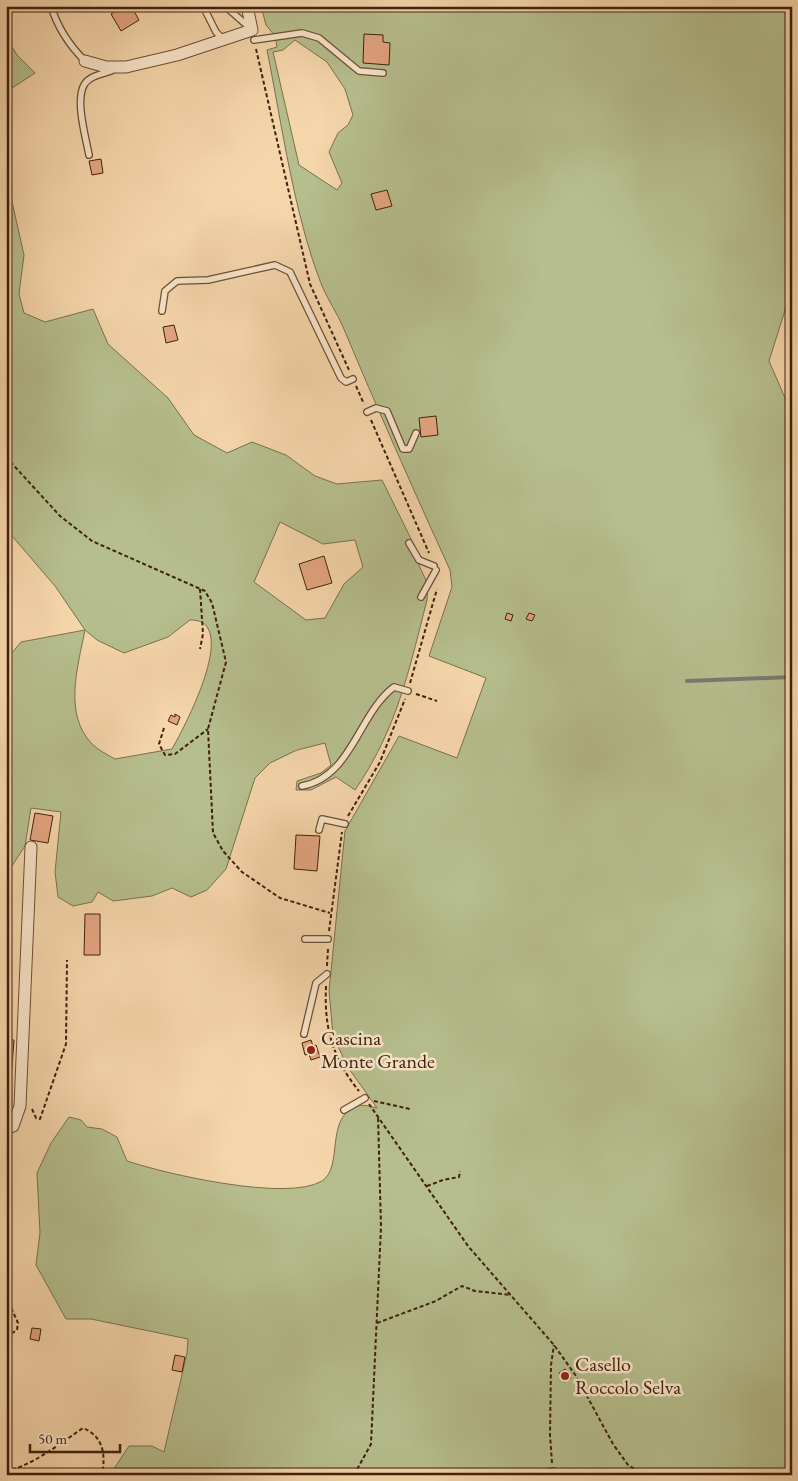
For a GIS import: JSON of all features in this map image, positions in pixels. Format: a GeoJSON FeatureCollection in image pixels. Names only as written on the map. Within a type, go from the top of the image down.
{"type":"FeatureCollection","features":[{"type":"Feature","properties":{"kind":"street"},"geometry":{"type":"LineString","coordinates":[[85,61],[118,68],[177,55],[223,39],[253,35],[247,6]]}},
{"type":"Feature","properties":{"kind":"street"},"geometry":{"type":"LineString","coordinates":[[6,1129],[13,1126],[20,1106],[31,847]]}},
{"type":"Feature","properties":{"kind":"lane"},"geometry":{"type":"LineString","coordinates":[[51,6],[54,15],[74,50],[85,61]]}},
{"type":"Feature","properties":{"kind":"lane"},"geometry":{"type":"LineString","coordinates":[[203,6],[216,32],[223,39]]}},
{"type":"Feature","properties":{"kind":"lane"},"geometry":{"type":"LineString","coordinates":[[225,6],[253,35],[302,33],[319,38],[360,71],[382,73]]}},
{"type":"Feature","properties":{"kind":"lane"},"geometry":{"type":"LineString","coordinates":[[89,155],[80,97],[84,84],[95,76],[118,68]]}},
{"type":"Feature","properties":{"kind":"lane"},"geometry":{"type":"LineString","coordinates":[[162,311],[165,291],[177,281],[208,280],[275,265],[290,272],[340,378],[346,382],[353,379]]}},
{"type":"Feature","properties":{"kind":"lane"},"geometry":{"type":"LineString","coordinates":[[368,412],[376,408],[387,412],[403,449],[409,449],[416,433]]}},
{"type":"Feature","properties":{"kind":"lane"},"geometry":{"type":"LineString","coordinates":[[409,543],[419,560],[435,568],[421,597]]}},
{"type":"Feature","properties":{"kind":"lane"},"geometry":{"type":"LineString","coordinates":[[302,786],[327,776],[342,760],[382,696],[394,687],[408,691]]}},
{"type":"Feature","properties":{"kind":"lane"},"geometry":{"type":"LineString","coordinates":[[318,830],[322,819],[344,824]]}},
{"type":"Feature","properties":{"kind":"lane"},"geometry":{"type":"LineString","coordinates":[[305,939],[328,939]]}},
{"type":"Feature","properties":{"kind":"lane"},"geometry":{"type":"LineString","coordinates":[[304,1034],[316,983],[327,974]]}},
{"type":"Feature","properties":{"kind":"lane"},"geometry":{"type":"LineString","coordinates":[[344,1110],[365,1098]]}},
{"type":"Feature","properties":{"kind":"lane"},"geometry":{"type":"LineString","coordinates":[[537,1475],[553,1471]]}},
{"type":"Feature","properties":{"kind":"path"},"geometry":{"type":"LineString","coordinates":[[6,457],[60,516],[92,541],[205,591],[212,603],[226,662],[208,729],[213,833],[223,851],[242,872],[280,898],[330,913]]}},
{"type":"Feature","properties":{"kind":"path"},"geometry":{"type":"LineString","coordinates":[[200,589],[203,634],[200,649]]}},
{"type":"Feature","properties":{"kind":"path"},"geometry":{"type":"LineString","coordinates":[[408,691],[437,701]]}},
{"type":"Feature","properties":{"kind":"path"},"geometry":{"type":"LineString","coordinates":[[164,728],[159,744],[166,755],[175,754],[208,729]]}},
{"type":"Feature","properties":{"kind":"path"},"geometry":{"type":"LineString","coordinates":[[44,1106],[66,1044],[67,960]]}},
{"type":"Feature","properties":{"kind":"path"},"geometry":{"type":"LineString","coordinates":[[365,1098],[410,1109]]}},
{"type":"Feature","properties":{"kind":"path"},"geometry":{"type":"LineString","coordinates":[[354,1475],[371,1444],[381,1227],[378,1116]]}},
{"type":"Feature","properties":{"kind":"path"},"geometry":{"type":"LineString","coordinates":[[427,1186],[459,1177],[460,1171]]}},
{"type":"Feature","properties":{"kind":"path"},"geometry":{"type":"LineString","coordinates":[[377,1323],[436,1301],[462,1286],[475,1291],[511,1295]]}},
{"type":"Feature","properties":{"kind":"path"},"geometry":{"type":"LineString","coordinates":[[6,1296],[18,1323],[18,1330],[6,1337]]}},
{"type":"Feature","properties":{"kind":"path"},"geometry":{"type":"LineString","coordinates":[[553,1471],[550,1435],[552,1356],[554,1345],[576,1376],[628,1465],[645,1475]]}},
{"type":"Feature","properties":{"kind":"path"},"geometry":{"type":"LineString","coordinates":[[6,1472],[22,1467],[46,1455],[83,1428],[93,1432],[102,1444],[104,1464],[102,1475]]}},
{"type":"Feature","properties":{"kind":"green space"},"geometry":{"type":"Polygon","coordinates":[[[261,6],[792,6],[792,156],[787,161],[792,217],[787,304],[769,361],[792,414],[792,1475],[110,1475],[129,1446],[152,1446],[164,1452],[187,1353],[188,1339],[91,1319],[66,1319],[36,1265],[40,1233],[37,1173],[51,1143],[69,1117],[81,1120],[87,1127],[102,1129],[117,1137],[127,1161],[169,1173],[226,1184],[282,1189],[305,1187],[322,1181],[332,1165],[337,1130],[341,1120],[348,1112],[358,1106],[365,1105],[377,1108],[347,1066],[333,1035],[329,991],[345,831],[399,736],[457,758],[486,678],[429,656],[452,587],[450,570],[343,327],[322,286],[312,259],[296,200],[267,50],[277,47],[275,36],[266,25],[261,6]],[[295,40],[283,50],[273,52],[299,165],[337,190],[342,183],[329,152],[338,133],[348,125],[353,115],[345,89],[327,62],[295,40]]]}},
{"type":"Feature","properties":{"kind":"green space"},"geometry":{"type":"Polygon","coordinates":[[[6,37],[17,55],[35,73],[6,92],[6,37]]]}},
{"type":"Feature","properties":{"kind":"green space"},"geometry":{"type":"Polygon","coordinates":[[[6,175],[24,255],[19,294],[24,313],[45,322],[93,309],[108,344],[168,398],[194,435],[227,453],[252,442],[286,455],[315,476],[337,484],[382,480],[417,551],[418,563],[428,585],[427,600],[407,675],[391,722],[369,767],[355,790],[336,777],[311,790],[296,790],[297,781],[321,773],[331,765],[325,743],[297,750],[270,763],[255,778],[226,869],[207,890],[191,897],[172,888],[152,896],[113,901],[98,892],[92,902],[73,906],[58,897],[55,872],[61,812],[31,808],[25,846],[6,875],[6,660],[21,642],[85,630],[55,586],[6,529],[12,511],[6,503],[6,175]],[[280,522],[254,582],[306,620],[325,618],[344,584],[363,567],[355,540],[323,544],[280,522]],[[190,620],[168,637],[124,653],[97,640],[85,630],[76,674],[75,704],[83,732],[94,746],[115,759],[172,749],[197,699],[205,676],[210,655],[211,637],[205,624],[190,620]]]}},
{"type":"Feature","properties":{"kind":"building"},"geometry":{"type":"Polygon","coordinates":[[[125,6],[131,6],[139,20],[121,31],[111,14],[125,6]]]}},
{"type":"Feature","properties":{"kind":"building"},"geometry":{"type":"Polygon","coordinates":[[[364,34],[383,35],[383,42],[390,43],[389,65],[363,63],[364,34]]]}},
{"type":"Feature","properties":{"kind":"building"},"geometry":{"type":"Polygon","coordinates":[[[101,159],[103,173],[92,175],[89,161],[101,159]]]}},
{"type":"Feature","properties":{"kind":"building"},"geometry":{"type":"Polygon","coordinates":[[[387,190],[392,206],[376,210],[371,194],[387,190]]]}},
{"type":"Feature","properties":{"kind":"building"},"geometry":{"type":"Polygon","coordinates":[[[174,325],[178,340],[166,343],[163,327],[174,325]]]}},
{"type":"Feature","properties":{"kind":"building"},"geometry":{"type":"Polygon","coordinates":[[[436,416],[438,435],[421,437],[419,418],[436,416]]]}},
{"type":"Feature","properties":{"kind":"building"},"geometry":{"type":"Polygon","coordinates":[[[324,556],[332,583],[307,590],[299,564],[324,556]]]}},
{"type":"Feature","properties":{"kind":"building"},"geometry":{"type":"Polygon","coordinates":[[[507,613],[513,615],[511,621],[505,619],[507,613]]]}},
{"type":"Feature","properties":{"kind":"building"},"geometry":{"type":"Polygon","coordinates":[[[529,613],[535,615],[532,621],[526,619],[529,613]]]}},
{"type":"Feature","properties":{"kind":"building"},"geometry":{"type":"Polygon","coordinates":[[[175,714],[180,717],[177,725],[168,721],[171,715],[175,717],[175,714]]]}},
{"type":"Feature","properties":{"kind":"building"},"geometry":{"type":"Polygon","coordinates":[[[35,813],[53,816],[48,843],[30,840],[35,813]]]}},
{"type":"Feature","properties":{"kind":"building"},"geometry":{"type":"Polygon","coordinates":[[[296,835],[320,836],[317,871],[294,869],[296,835]]]}},
{"type":"Feature","properties":{"kind":"building"},"geometry":{"type":"Polygon","coordinates":[[[85,914],[100,914],[100,955],[84,955],[85,914]]]}},
{"type":"Feature","properties":{"kind":"building"},"geometry":{"type":"Polygon","coordinates":[[[6,1039],[14,1040],[10,1094],[6,1093],[6,1039]]]}},
{"type":"Feature","properties":{"kind":"building","name":"Cascina Monte Grande"},"geometry":{"type":"Polygon","coordinates":[[[311,1040],[313,1046],[316,1045],[320,1057],[311,1060],[309,1054],[305,1055],[302,1043],[311,1040]]]}},
{"type":"Feature","properties":{"kind":"building"},"geometry":{"type":"Polygon","coordinates":[[[32,1328],[41,1329],[39,1341],[30,1339],[32,1328]]]}},
{"type":"Feature","properties":{"kind":"building"},"geometry":{"type":"Polygon","coordinates":[[[175,1355],[185,1357],[182,1372],[172,1370],[175,1355]]]}},
{"type":"Feature","properties":{"kind":"building","name":"Casello Roccolo Selva"},"geometry":{"type":"Polygon","coordinates":[[[565,1369],[571,1378],[564,1382],[559,1373],[565,1369]]]}},
{"type":"Feature","properties":{"kind":"waterway"},"geometry":{"type":"LineString","coordinates":[[687,681],[792,677]]}},
{"type":"Feature","properties":{"kind":"place","name":"Cascina Monte Grande"},"geometry":{"type":"Point","coordinates":[311,1050]}},
{"type":"Feature","properties":{"kind":"place","name":"Casello Roccolo Selva"},"geometry":{"type":"Point","coordinates":[565,1376]}}]}
